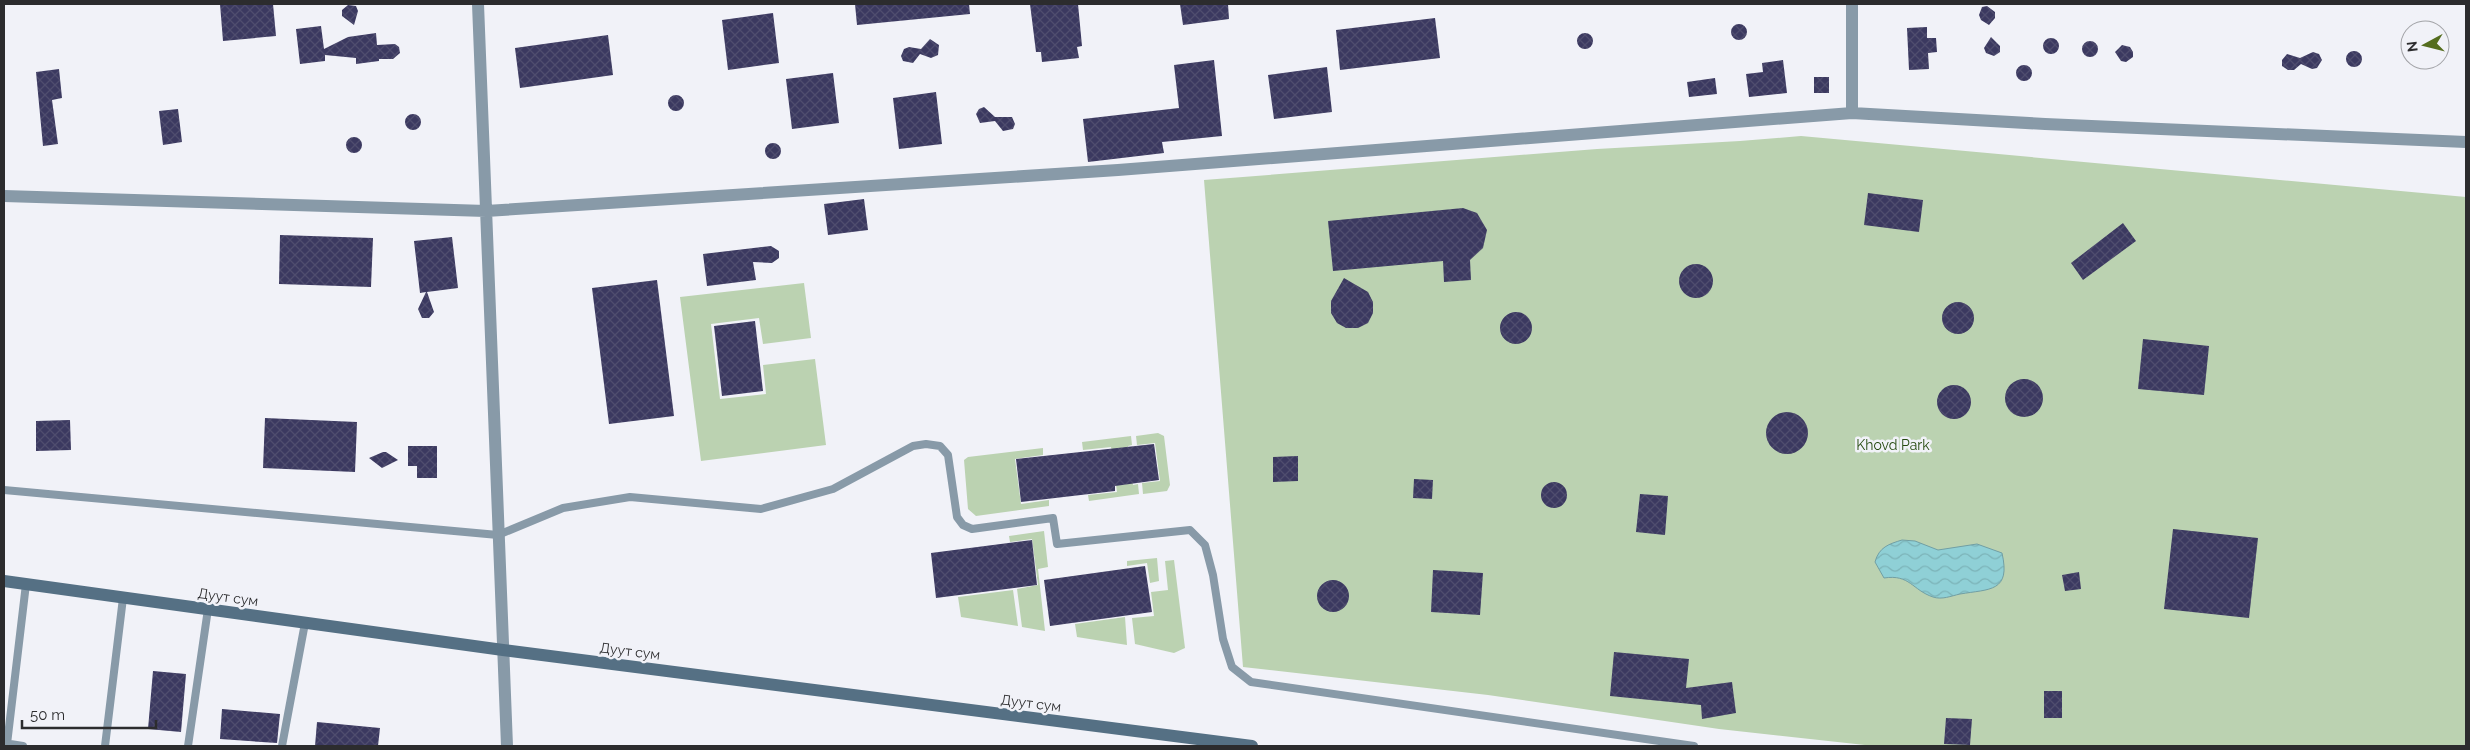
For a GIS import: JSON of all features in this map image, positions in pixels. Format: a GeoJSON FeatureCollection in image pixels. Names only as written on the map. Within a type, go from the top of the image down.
{"type":"FeatureCollection","features":[{"type":"Feature","properties":{"kind":"main road","name":"Дуут сум"},"geometry":{"type":"LineString","coordinates":[[4,581],[503,650],[1252,746]]}},
{"type":"Feature","properties":{"kind":"street"},"geometry":{"type":"LineString","coordinates":[[478,4],[507,746]]}},
{"type":"Feature","properties":{"kind":"street"},"geometry":{"type":"LineString","coordinates":[[1852,4],[1852,113]]}},
{"type":"Feature","properties":{"kind":"street"},"geometry":{"type":"LineString","coordinates":[[4,196],[486,211],[1118,170],[1852,113],[2055,125],[2466,142]]}},
{"type":"Feature","properties":{"kind":"lane"},"geometry":{"type":"LineString","coordinates":[[4,490],[498,535],[563,508],[630,497],[761,509],[833,489],[913,446],[926,444],[940,446],[948,455],[957,517],[963,525],[972,529],[1054,518],[1057,544],[1190,530],[1205,545],[1214,575],[1223,639],[1232,667],[1251,682],[1694,746]]}},
{"type":"Feature","properties":{"kind":"lane"},"geometry":{"type":"LineString","coordinates":[[23,746],[5,744],[26,584]]}},
{"type":"Feature","properties":{"kind":"lane"},"geometry":{"type":"LineString","coordinates":[[105,746],[123,598]]}},
{"type":"Feature","properties":{"kind":"lane"},"geometry":{"type":"LineString","coordinates":[[188,746],[208,609]]}},
{"type":"Feature","properties":{"kind":"lane"},"geometry":{"type":"LineString","coordinates":[[282,746],[305,623]]}},
{"type":"Feature","properties":{"kind":"green space","name":"Khovd Park"},"geometry":{"type":"Polygon","coordinates":[[[1801,136],[2466,197],[2466,746],[1874,746],[1719,729],[1488,695],[1243,667],[1204,180],[1597,149],[1801,136]]]}},
{"type":"Feature","properties":{"kind":"green space"},"geometry":{"type":"Polygon","coordinates":[[[804,283],[811,338],[763,344],[759,318],[711,324],[720,399],[766,394],[763,365],[815,359],[826,445],[701,461],[680,297],[804,283]]]}},
{"type":"Feature","properties":{"kind":"green space"},"geometry":{"type":"Polygon","coordinates":[[[1158,433],[1164,436],[1170,485],[1167,491],[1143,494],[1142,483],[1160,481],[1155,443],[1137,445],[1136,436],[1158,433]]]}},
{"type":"Feature","properties":{"kind":"green space"},"geometry":{"type":"Polygon","coordinates":[[[1131,436],[1132,445],[1128,446],[1133,485],[1138,484],[1139,494],[1089,501],[1088,495],[1117,492],[1111,447],[1083,450],[1082,442],[1131,436]]]}},
{"type":"Feature","properties":{"kind":"green space"},"geometry":{"type":"Polygon","coordinates":[[[1043,448],[1043,455],[1015,459],[1021,504],[1049,500],[1049,506],[976,516],[968,509],[964,460],[968,457],[1043,448]]]}},
{"type":"Feature","properties":{"kind":"green space"},"geometry":{"type":"Polygon","coordinates":[[[1044,531],[1048,567],[1038,569],[1045,631],[1022,627],[1017,589],[1038,585],[1032,539],[1010,542],[1009,536],[1044,531]]]}},
{"type":"Feature","properties":{"kind":"green space"},"geometry":{"type":"Polygon","coordinates":[[[1157,558],[1159,581],[1150,583],[1147,563],[1127,566],[1127,561],[1157,558]]]}},
{"type":"Feature","properties":{"kind":"green space"},"geometry":{"type":"Polygon","coordinates":[[[1174,560],[1185,648],[1174,653],[1135,644],[1132,618],[1154,616],[1151,592],[1168,590],[1165,561],[1174,560]]]}},
{"type":"Feature","properties":{"kind":"green space"},"geometry":{"type":"Polygon","coordinates":[[[1013,590],[1018,626],[961,617],[958,597],[1013,590]]]}},
{"type":"Feature","properties":{"kind":"green space"},"geometry":{"type":"Polygon","coordinates":[[[1125,617],[1127,645],[1077,637],[1075,624],[1125,617]]]}},
{"type":"Feature","properties":{"kind":"water"},"geometry":{"type":"Polygon","coordinates":[[[1902,540],[1915,541],[1938,550],[1977,544],[2002,553],[2004,566],[2001,582],[1989,589],[1936,598],[1900,578],[1884,578],[1875,562],[1877,557],[1889,545],[1902,540]]]}},
{"type":"Feature","properties":{"kind":"building"},"geometry":{"type":"Polygon","coordinates":[[[220,4],[273,4],[276,36],[223,41],[220,4]]]}},
{"type":"Feature","properties":{"kind":"building"},"geometry":{"type":"Polygon","coordinates":[[[855,4],[969,4],[970,14],[857,25],[855,4]]]}},
{"type":"Feature","properties":{"kind":"building"},"geometry":{"type":"Polygon","coordinates":[[[1030,4],[1078,4],[1082,46],[1077,47],[1079,58],[1042,62],[1041,52],[1036,52],[1030,4]]]}},
{"type":"Feature","properties":{"kind":"building"},"geometry":{"type":"Polygon","coordinates":[[[1180,4],[1228,4],[1229,19],[1183,25],[1180,4]]]}},
{"type":"Feature","properties":{"kind":"building"},"geometry":{"type":"Polygon","coordinates":[[[348,5],[356,6],[358,11],[354,25],[342,16],[342,10],[348,5]]]}},
{"type":"Feature","properties":{"kind":"building"},"geometry":{"type":"Polygon","coordinates":[[[1987,6],[1995,12],[1995,18],[1989,25],[1981,20],[1979,15],[1982,7],[1987,6]]]}},
{"type":"Feature","properties":{"kind":"building"},"geometry":{"type":"Polygon","coordinates":[[[773,13],[779,63],[728,70],[722,20],[773,13]]]}},
{"type":"Feature","properties":{"kind":"building"},"geometry":{"type":"Polygon","coordinates":[[[1435,18],[1440,58],[1340,70],[1336,30],[1435,18]]]}},
{"type":"Feature","properties":{"kind":"building"},"geometry":{"type":"Polygon","coordinates":[[[1736,24],[1742,24],[1747,29],[1745,38],[1736,40],[1731,35],[1731,29],[1736,24]]]}},
{"type":"Feature","properties":{"kind":"building"},"geometry":{"type":"Polygon","coordinates":[[[321,26],[324,49],[348,37],[376,33],[377,45],[395,44],[399,47],[400,53],[393,59],[379,59],[379,61],[356,64],[356,58],[325,55],[325,61],[300,64],[296,29],[321,26]]]}},
{"type":"Feature","properties":{"kind":"building"},"geometry":{"type":"Polygon","coordinates":[[[1927,27],[1927,38],[1936,38],[1937,52],[1928,53],[1929,69],[1909,70],[1907,28],[1927,27]]]}},
{"type":"Feature","properties":{"kind":"building"},"geometry":{"type":"Polygon","coordinates":[[[1582,33],[1588,33],[1593,38],[1591,47],[1582,49],[1577,44],[1577,38],[1582,33]]]}},
{"type":"Feature","properties":{"kind":"building"},"geometry":{"type":"Polygon","coordinates":[[[608,35],[613,75],[520,88],[515,48],[608,35]]]}},
{"type":"Feature","properties":{"kind":"building"},"geometry":{"type":"Polygon","coordinates":[[[1991,37],[2000,46],[2000,52],[1994,56],[1986,53],[1984,48],[1991,37]]]}},
{"type":"Feature","properties":{"kind":"building"},"geometry":{"type":"Polygon","coordinates":[[[2048,38],[2054,38],[2059,43],[2057,52],[2048,54],[2043,49],[2043,43],[2048,38]]]}},
{"type":"Feature","properties":{"kind":"building"},"geometry":{"type":"Polygon","coordinates":[[[930,39],[939,45],[938,55],[931,58],[920,54],[913,63],[903,61],[901,56],[904,49],[909,47],[921,49],[930,39]]]}},
{"type":"Feature","properties":{"kind":"building"},"geometry":{"type":"Polygon","coordinates":[[[2087,41],[2093,41],[2098,46],[2096,55],[2087,57],[2082,52],[2082,46],[2087,41]]]}},
{"type":"Feature","properties":{"kind":"building"},"geometry":{"type":"Polygon","coordinates":[[[2122,45],[2130,47],[2133,52],[2133,57],[2126,62],[2121,61],[2115,52],[2122,45]]]}},
{"type":"Feature","properties":{"kind":"building"},"geometry":{"type":"Polygon","coordinates":[[[2351,51],[2357,51],[2362,56],[2360,65],[2351,67],[2346,62],[2346,56],[2351,51]]]}},
{"type":"Feature","properties":{"kind":"building"},"geometry":{"type":"Polygon","coordinates":[[[2313,52],[2319,54],[2322,60],[2317,68],[2312,69],[2301,64],[2294,70],[2288,70],[2282,66],[2282,60],[2287,54],[2300,58],[2313,52]]]}},
{"type":"Feature","properties":{"kind":"building"},"geometry":{"type":"Polygon","coordinates":[[[1214,60],[1222,136],[1162,142],[1164,153],[1088,162],[1083,119],[1179,108],[1174,65],[1214,60]]]}},
{"type":"Feature","properties":{"kind":"building"},"geometry":{"type":"Polygon","coordinates":[[[1783,60],[1787,93],[1749,97],[1746,74],[1763,72],[1762,63],[1783,60]]]}},
{"type":"Feature","properties":{"kind":"building"},"geometry":{"type":"Polygon","coordinates":[[[2021,65],[2027,65],[2032,70],[2030,79],[2021,81],[2016,76],[2016,70],[2021,65]]]}},
{"type":"Feature","properties":{"kind":"building"},"geometry":{"type":"Polygon","coordinates":[[[1327,67],[1332,112],[1274,119],[1268,75],[1327,67]]]}},
{"type":"Feature","properties":{"kind":"building"},"geometry":{"type":"Polygon","coordinates":[[[59,69],[62,98],[52,100],[58,144],[43,146],[36,72],[59,69]]]}},
{"type":"Feature","properties":{"kind":"building"},"geometry":{"type":"Polygon","coordinates":[[[833,73],[839,123],[792,129],[786,79],[833,73]]]}},
{"type":"Feature","properties":{"kind":"building"},"geometry":{"type":"Polygon","coordinates":[[[1814,77],[1829,77],[1829,93],[1814,93],[1814,77]]]}},
{"type":"Feature","properties":{"kind":"building"},"geometry":{"type":"Polygon","coordinates":[[[1715,78],[1717,94],[1689,97],[1687,82],[1715,78]]]}},
{"type":"Feature","properties":{"kind":"building"},"geometry":{"type":"Polygon","coordinates":[[[936,92],[942,144],[899,149],[893,98],[936,92]]]}},
{"type":"Feature","properties":{"kind":"building"},"geometry":{"type":"Polygon","coordinates":[[[673,95],[679,95],[684,100],[682,109],[673,111],[668,106],[668,100],[673,95]]]}},
{"type":"Feature","properties":{"kind":"building"},"geometry":{"type":"Polygon","coordinates":[[[984,107],[995,117],[1012,117],[1015,124],[1013,129],[1003,131],[995,121],[980,123],[976,114],[979,109],[984,107]]]}},
{"type":"Feature","properties":{"kind":"building"},"geometry":{"type":"Polygon","coordinates":[[[178,109],[182,142],[163,145],[159,111],[178,109]]]}},
{"type":"Feature","properties":{"kind":"building"},"geometry":{"type":"Polygon","coordinates":[[[413,114],[419,116],[421,122],[419,128],[413,130],[407,128],[405,122],[407,116],[413,114]]]}},
{"type":"Feature","properties":{"kind":"building"},"geometry":{"type":"Polygon","coordinates":[[[354,137],[360,139],[362,145],[360,151],[354,153],[348,151],[346,145],[348,139],[354,137]]]}},
{"type":"Feature","properties":{"kind":"building"},"geometry":{"type":"Polygon","coordinates":[[[770,143],[776,143],[781,148],[779,157],[770,159],[765,154],[765,148],[770,143]]]}},
{"type":"Feature","properties":{"kind":"building"},"geometry":{"type":"Polygon","coordinates":[[[1868,193],[1923,200],[1919,232],[1864,225],[1868,193]]]}},
{"type":"Feature","properties":{"kind":"building"},"geometry":{"type":"Polygon","coordinates":[[[864,199],[868,230],[828,235],[824,204],[864,199]]]}},
{"type":"Feature","properties":{"kind":"building"},"geometry":{"type":"Polygon","coordinates":[[[1463,208],[1477,213],[1487,230],[1483,248],[1470,260],[1471,280],[1444,282],[1443,261],[1333,271],[1328,221],[1463,208]]]}},
{"type":"Feature","properties":{"kind":"building"},"geometry":{"type":"Polygon","coordinates":[[[2123,223],[2136,241],[2083,280],[2071,263],[2123,223]]]}},
{"type":"Feature","properties":{"kind":"building"},"geometry":{"type":"Polygon","coordinates":[[[280,235],[373,238],[371,287],[279,284],[280,235]]]}},
{"type":"Feature","properties":{"kind":"building"},"geometry":{"type":"Polygon","coordinates":[[[452,237],[458,288],[427,292],[434,312],[429,318],[422,318],[418,309],[426,292],[420,293],[414,241],[452,237]]]}},
{"type":"Feature","properties":{"kind":"building"},"geometry":{"type":"Polygon","coordinates":[[[771,246],[779,251],[779,258],[772,263],[753,262],[756,280],[707,286],[703,254],[771,246]]]}},
{"type":"Feature","properties":{"kind":"building"},"geometry":{"type":"Polygon","coordinates":[[[1696,264],[1703,265],[1708,269],[1712,274],[1712,288],[1708,293],[1703,297],[1696,298],[1689,297],[1684,293],[1680,288],[1679,281],[1680,274],[1684,269],[1689,265],[1696,264]]]}},
{"type":"Feature","properties":{"kind":"building"},"geometry":{"type":"Polygon","coordinates":[[[1344,278],[1368,292],[1373,302],[1373,313],[1368,323],[1358,328],[1346,328],[1337,323],[1331,313],[1331,301],[1344,278]]]}},
{"type":"Feature","properties":{"kind":"building"},"geometry":{"type":"Polygon","coordinates":[[[657,280],[674,416],[609,424],[592,288],[657,280]]]}},
{"type":"Feature","properties":{"kind":"building"},"geometry":{"type":"Polygon","coordinates":[[[1958,302],[1964,303],[1969,307],[1973,312],[1973,324],[1969,329],[1964,333],[1958,334],[1952,333],[1947,329],[1943,324],[1942,318],[1943,312],[1947,307],[1952,303],[1958,302]]]}},
{"type":"Feature","properties":{"kind":"building"},"geometry":{"type":"Polygon","coordinates":[[[1516,312],[1522,313],[1527,317],[1531,322],[1531,334],[1527,339],[1522,343],[1516,344],[1510,343],[1505,339],[1501,334],[1500,328],[1501,322],[1505,317],[1510,313],[1516,312]]]}},
{"type":"Feature","properties":{"kind":"building"},"geometry":{"type":"Polygon","coordinates":[[[755,321],[763,391],[722,396],[714,326],[755,321]]]}},
{"type":"Feature","properties":{"kind":"building"},"geometry":{"type":"Polygon","coordinates":[[[2143,339],[2209,346],[2204,395],[2138,389],[2143,339]]]}},
{"type":"Feature","properties":{"kind":"building"},"geometry":{"type":"Polygon","coordinates":[[[2024,379],[2031,380],[2037,385],[2042,391],[2042,405],[2037,411],[2031,416],[2024,417],[2017,416],[2011,411],[2006,405],[2005,398],[2006,391],[2011,385],[2017,380],[2024,379]]]}},
{"type":"Feature","properties":{"kind":"building"},"geometry":{"type":"Polygon","coordinates":[[[1954,385],[1961,386],[1966,390],[1970,395],[1970,409],[1966,414],[1961,418],[1954,419],[1947,418],[1942,414],[1938,409],[1937,402],[1938,395],[1942,390],[1947,386],[1954,385]]]}},
{"type":"Feature","properties":{"kind":"building"},"geometry":{"type":"Polygon","coordinates":[[[1783,412],[1791,412],[1802,418],[1808,433],[1802,448],[1791,454],[1783,454],[1772,448],[1766,437],[1766,429],[1772,418],[1783,412]]]}},
{"type":"Feature","properties":{"kind":"building"},"geometry":{"type":"Polygon","coordinates":[[[265,418],[357,422],[355,472],[263,468],[265,418]]]}},
{"type":"Feature","properties":{"kind":"building"},"geometry":{"type":"Polygon","coordinates":[[[70,420],[71,450],[36,451],[36,421],[70,420]]]}},
{"type":"Feature","properties":{"kind":"building"},"geometry":{"type":"Polygon","coordinates":[[[1154,444],[1159,480],[1115,486],[1115,491],[1021,502],[1016,459],[1154,444]]]}},
{"type":"Feature","properties":{"kind":"building"},"geometry":{"type":"Polygon","coordinates":[[[408,446],[437,446],[437,478],[417,478],[417,466],[408,466],[408,446]]]}},
{"type":"Feature","properties":{"kind":"building"},"geometry":{"type":"Polygon","coordinates":[[[383,452],[398,460],[382,468],[369,458],[383,452]]]}},
{"type":"Feature","properties":{"kind":"building"},"geometry":{"type":"Polygon","coordinates":[[[1298,456],[1298,481],[1273,482],[1273,457],[1298,456]]]}},
{"type":"Feature","properties":{"kind":"building"},"geometry":{"type":"Polygon","coordinates":[[[1414,479],[1433,480],[1432,499],[1413,498],[1414,479]]]}},
{"type":"Feature","properties":{"kind":"building"},"geometry":{"type":"Polygon","coordinates":[[[1554,482],[1563,486],[1567,495],[1563,504],[1554,508],[1545,504],[1541,495],[1545,486],[1554,482]]]}},
{"type":"Feature","properties":{"kind":"building"},"geometry":{"type":"Polygon","coordinates":[[[1640,494],[1668,496],[1665,535],[1636,532],[1640,494]]]}},
{"type":"Feature","properties":{"kind":"building"},"geometry":{"type":"Polygon","coordinates":[[[2173,529],[2258,538],[2249,618],[2164,609],[2173,529]]]}},
{"type":"Feature","properties":{"kind":"building"},"geometry":{"type":"Polygon","coordinates":[[[1032,540],[1037,585],[936,598],[931,553],[1032,540]]]}},
{"type":"Feature","properties":{"kind":"building"},"geometry":{"type":"Polygon","coordinates":[[[1145,566],[1152,612],[1050,626],[1044,580],[1145,566]]]}},
{"type":"Feature","properties":{"kind":"building"},"geometry":{"type":"Polygon","coordinates":[[[1433,570],[1483,573],[1480,615],[1431,612],[1433,570]]]}},
{"type":"Feature","properties":{"kind":"building"},"geometry":{"type":"Polygon","coordinates":[[[2079,572],[2081,589],[2065,591],[2062,575],[2079,572]]]}},
{"type":"Feature","properties":{"kind":"building"},"geometry":{"type":"Polygon","coordinates":[[[1333,580],[1339,581],[1344,585],[1348,590],[1348,602],[1344,607],[1339,611],[1333,612],[1327,611],[1322,607],[1318,602],[1317,596],[1318,590],[1322,585],[1327,581],[1333,580]]]}},
{"type":"Feature","properties":{"kind":"building"},"geometry":{"type":"Polygon","coordinates":[[[1614,652],[1689,659],[1686,688],[1732,682],[1736,713],[1702,719],[1701,705],[1610,696],[1614,652]]]}},
{"type":"Feature","properties":{"kind":"building"},"geometry":{"type":"Polygon","coordinates":[[[153,671],[186,674],[181,732],[148,729],[153,671]]]}},
{"type":"Feature","properties":{"kind":"building"},"geometry":{"type":"Polygon","coordinates":[[[2044,691],[2062,691],[2062,718],[2044,718],[2044,691]]]}},
{"type":"Feature","properties":{"kind":"building"},"geometry":{"type":"Polygon","coordinates":[[[222,709],[280,714],[277,743],[220,739],[222,709]]]}},
{"type":"Feature","properties":{"kind":"building"},"geometry":{"type":"Polygon","coordinates":[[[1946,718],[1972,719],[1970,745],[1944,744],[1946,718]]]}},
{"type":"Feature","properties":{"kind":"building"},"geometry":{"type":"Polygon","coordinates":[[[317,722],[380,728],[378,746],[315,746],[317,722]]]}}]}
